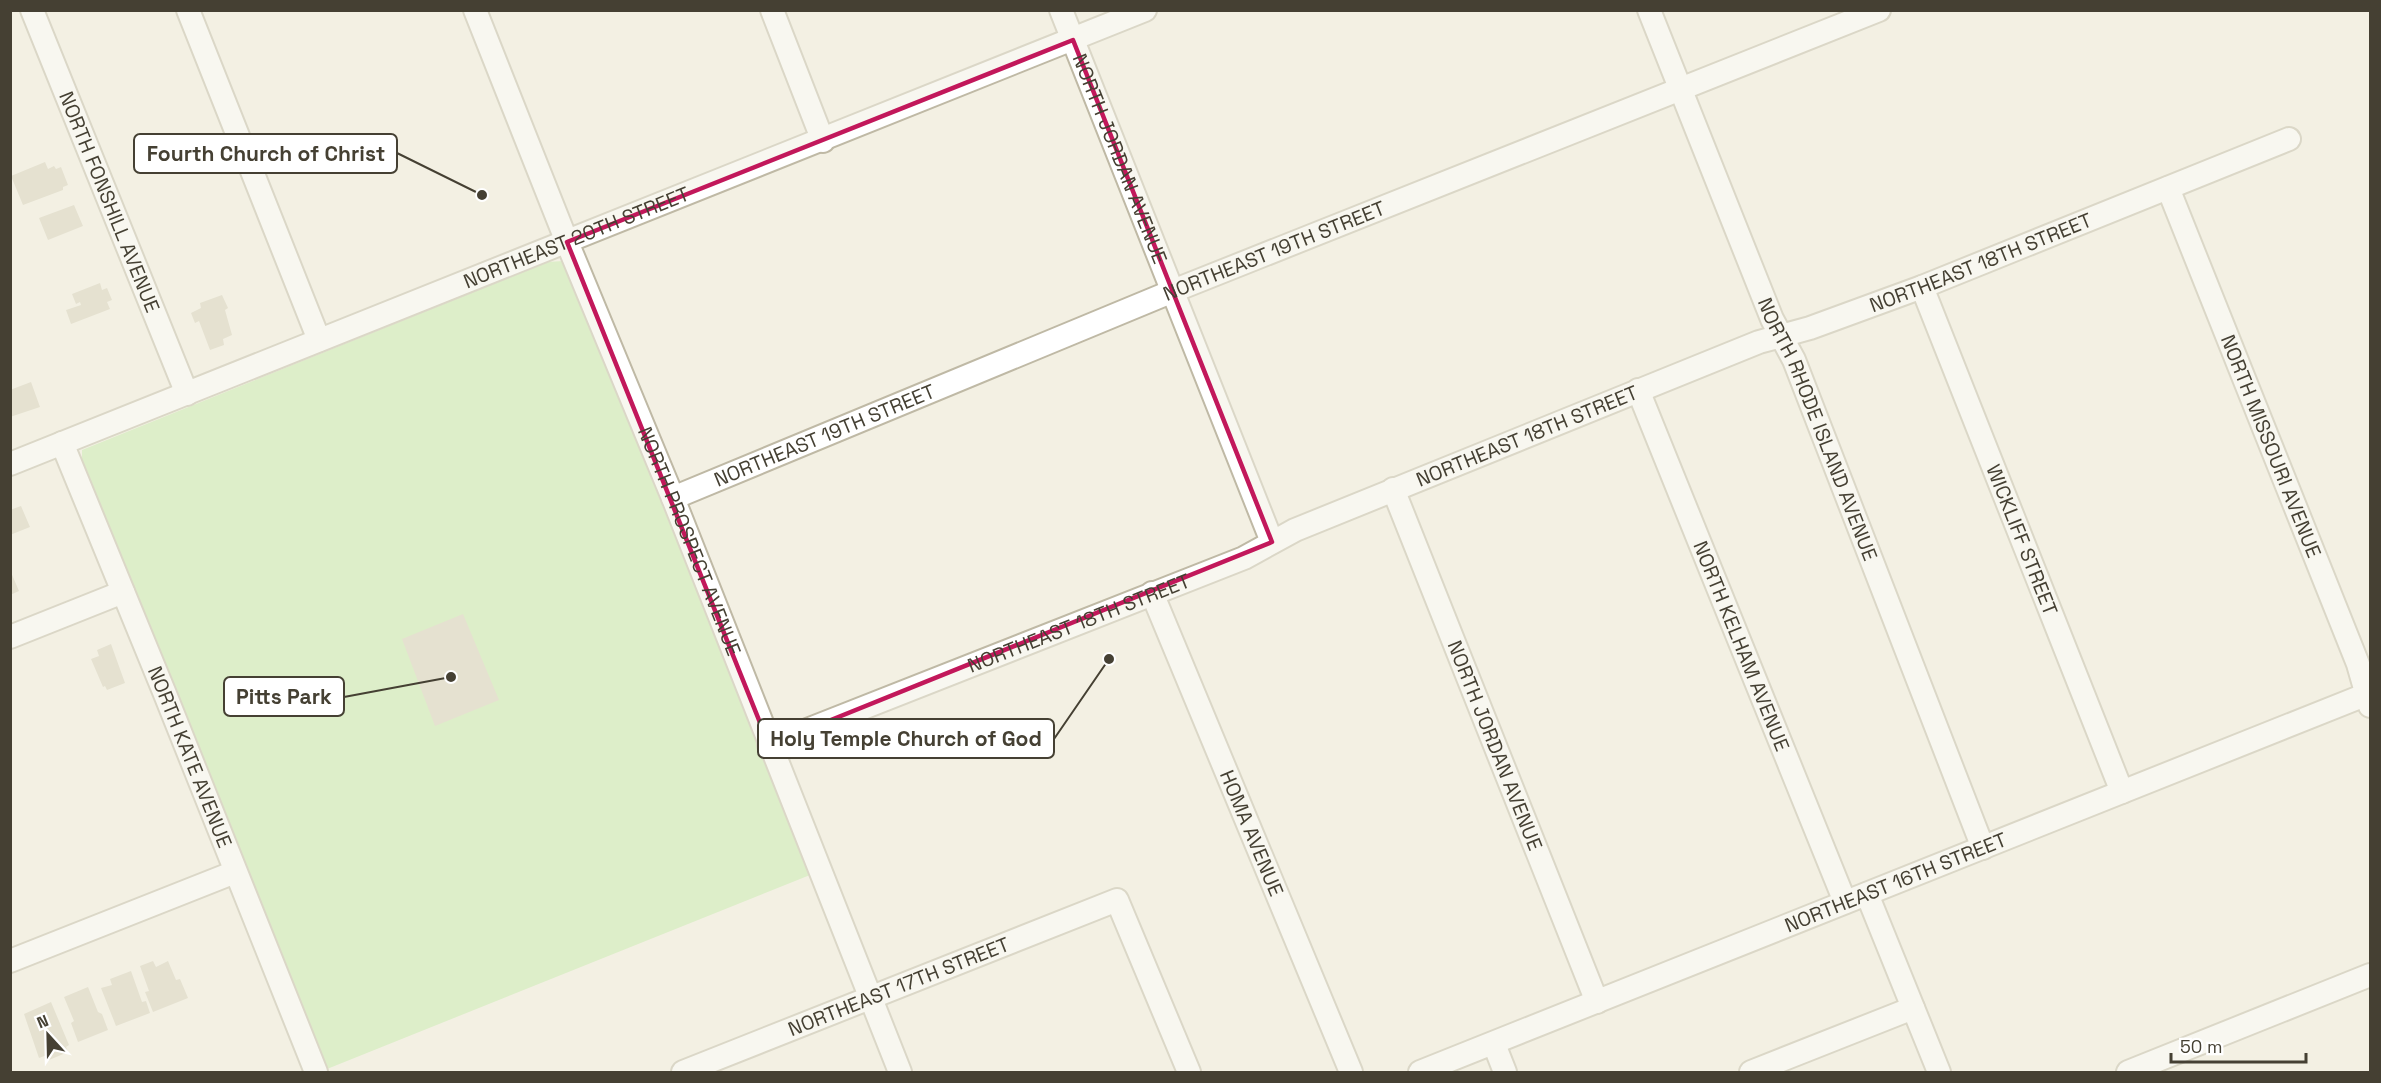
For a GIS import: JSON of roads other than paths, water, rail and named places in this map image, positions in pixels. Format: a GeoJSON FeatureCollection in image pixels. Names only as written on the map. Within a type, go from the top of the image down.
{"type":"FeatureCollection","features":[{"type":"Feature","properties":{"kind":"street","name":"NORTH FONSHILL AVENUE"},"geometry":{"type":"LineString","coordinates":[[33,10],[187,394]]}},
{"type":"Feature","properties":{"kind":"street"},"geometry":{"type":"LineString","coordinates":[[188,10],[319,340]]}},
{"type":"Feature","properties":{"kind":"street","name":"NORTH PROSPECT AVENUE"},"geometry":{"type":"LineString","coordinates":[[475,10],[567,242],[673,498],[869,999],[900,1072]]}},
{"type":"Feature","properties":{"kind":"street"},"geometry":{"type":"LineString","coordinates":[[771,10],[823,141]]}},
{"type":"Feature","properties":{"kind":"street","name":"NORTH JORDAN AVENUE"},"geometry":{"type":"LineString","coordinates":[[1061,10],[1272,542]]}},
{"type":"Feature","properties":{"kind":"street","name":"NORTHEAST 20TH STREET"},"geometry":{"type":"LineString","coordinates":[[10,464],[823,141],[1145,10]]}},
{"type":"Feature","properties":{"kind":"street","name":"NORTH RHODE ISLAND AVENUE"},"geometry":{"type":"LineString","coordinates":[[1649,10],[1772,319],[1794,360],[1983,848]]}},
{"type":"Feature","properties":{"kind":"street","name":"NORTHEAST 19TH STREET"},"geometry":{"type":"LineString","coordinates":[[673,498],[1173,291],[1879,10]]}},
{"type":"Feature","properties":{"kind":"street","name":"NORTHEAST 18TH STREET"},"geometry":{"type":"LineString","coordinates":[[769,746],[1244,558],[1295,530],[1638,390],[1759,342],[1810,328],[1922,287],[2289,139]]}},
{"type":"Feature","properties":{"kind":"street","name":"NORTH MISSOURI AVENUE"},"geometry":{"type":"LineString","coordinates":[[2168,188],[2369,698]]}},
{"type":"Feature","properties":{"kind":"street","name":"WICKLIFF STREET"},"geometry":{"type":"LineString","coordinates":[[1922,287],[2122,792]]}},
{"type":"Feature","properties":{"kind":"street","name":"NORTH KELHAM AVENUE"},"geometry":{"type":"LineString","coordinates":[[1638,390],[1845,902]]}},
{"type":"Feature","properties":{"kind":"street","name":"NORTH KATE AVENUE"},"geometry":{"type":"LineString","coordinates":[[62,442],[316,1072]]}},
{"type":"Feature","properties":{"kind":"street","name":"NORTH JORDAN AVENUE"},"geometry":{"type":"LineString","coordinates":[[1393,489],[1597,1002]]}},
{"type":"Feature","properties":{"kind":"street"},"geometry":{"type":"LineString","coordinates":[[10,638],[123,592]]}},
{"type":"Feature","properties":{"kind":"street","name":"HOMA AVENUE"},"geometry":{"type":"LineString","coordinates":[[1152,593],[1351,1072]]}},
{"type":"Feature","properties":{"kind":"street","name":"NORTHEAST 16TH STREET"},"geometry":{"type":"LineString","coordinates":[[1420,1072],[2122,792],[2369,698]]}},
{"type":"Feature","properties":{"kind":"street"},"geometry":{"type":"LineString","coordinates":[[10,961],[235,872]]}},
{"type":"Feature","properties":{"kind":"street"},"geometry":{"type":"LineString","coordinates":[[1868,894],[1940,1072]]}},
{"type":"Feature","properties":{"kind":"street","name":"NORTHEAST 17TH STREET"},"geometry":{"type":"LineString","coordinates":[[683,1072],[1117,900],[1189,1072]]}},
{"type":"Feature","properties":{"kind":"street"},"geometry":{"type":"LineString","coordinates":[[2128,1072],[2370,975]]}},
{"type":"Feature","properties":{"kind":"street"},"geometry":{"type":"LineString","coordinates":[[1751,1072],[1913,1008]]}},
{"type":"Feature","properties":{"kind":"street"},"geometry":{"type":"LineString","coordinates":[[1494,1044],[1505,1072]]}},
{"type":"Feature","properties":{"kind":"place","name":"Fourth Church of Christ"},"geometry":{"type":"Point","coordinates":[482,195]}},
{"type":"Feature","properties":{"kind":"place","name":"Holy Temple Church of God"},"geometry":{"type":"Point","coordinates":[1109,659]}},
{"type":"Feature","properties":{"kind":"place","name":"Pitts Park"},"geometry":{"type":"Point","coordinates":[451,677]}}]}
